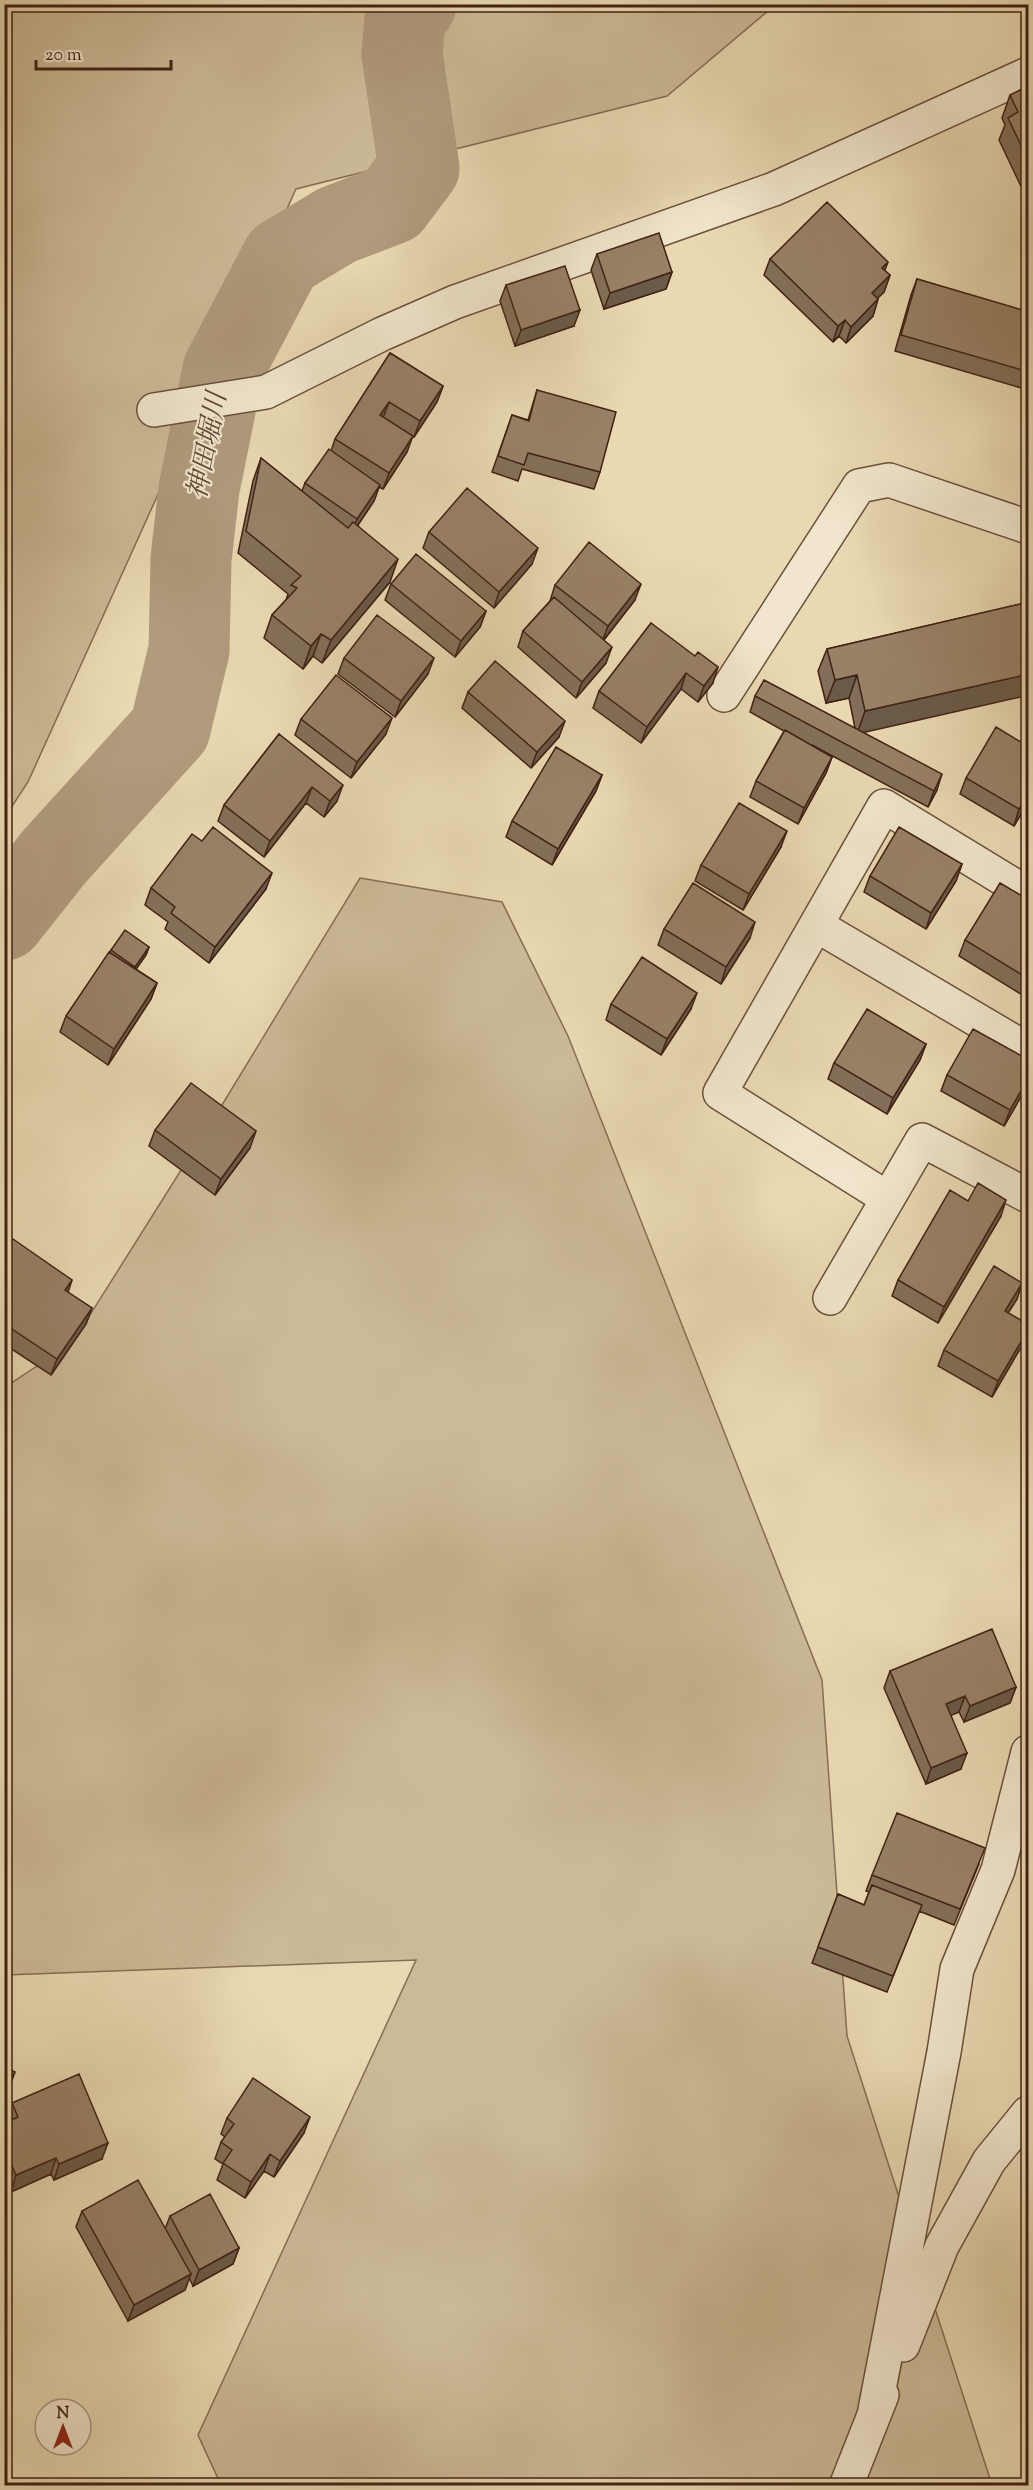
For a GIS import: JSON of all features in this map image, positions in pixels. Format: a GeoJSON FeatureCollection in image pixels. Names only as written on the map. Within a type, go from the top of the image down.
{"type":"FeatureCollection","features":[{"type":"Feature","properties":{"kind":"street"},"geometry":{"type":"LineString","coordinates":[[154,410],[266,392],[382,334],[455,302],[774,189],[1029,74]]}},
{"type":"Feature","properties":{"kind":"street"},"geometry":{"type":"LineString","coordinates":[[724,695],[859,486],[889,480],[1029,527]]}},
{"type":"Feature","properties":{"kind":"street"},"geometry":{"type":"LineString","coordinates":[[887,1198],[720,1093],[884,806],[1029,894]]}},
{"type":"Feature","properties":{"kind":"street"},"geometry":{"type":"LineString","coordinates":[[816,925],[1029,1050]]}},
{"type":"Feature","properties":{"kind":"street"},"geometry":{"type":"LineString","coordinates":[[830,1298],[922,1140],[1029,1196]]}},
{"type":"Feature","properties":{"kind":"street"},"geometry":{"type":"LineString","coordinates":[[874,2415],[944,2052],[957,1969],[998,1870],[1029,1752]]}},
{"type":"Feature","properties":{"kind":"street"},"geometry":{"type":"LineString","coordinates":[[998,1870],[1029,1828]]}},
{"type":"Feature","properties":{"kind":"street"},"geometry":{"type":"LineString","coordinates":[[846,2486],[942,2246],[989,2161],[1029,2113]]}},
{"type":"Feature","properties":{"kind":"shaded area"},"geometry":{"type":"Polygon","coordinates":[[[5,5],[775,5],[667,96],[296,189],[28,782],[5,817],[5,5]]]}},
{"type":"Feature","properties":{"kind":"shaded area"},"geometry":{"type":"Polygon","coordinates":[[[360,878],[502,902],[568,1036],[822,1680],[847,2036],[992,2485],[221,2485],[198,2435],[416,1960],[5,1975],[4,1388],[73,1342],[222,1105],[360,878]]]}},
{"type":"Feature","properties":{"kind":"building"},"geometry":{"type":"Polygon","coordinates":[[[1029,86],[1029,162],[1008,118],[1018,112],[1010,95],[1029,86]]]}},
{"type":"Feature","properties":{"kind":"building"},"geometry":{"type":"Polygon","coordinates":[[[827,202],[888,262],[882,268],[890,275],[872,293],[878,299],[851,327],[845,320],[838,326],[770,259],[827,202]]]}},
{"type":"Feature","properties":{"kind":"building"},"geometry":{"type":"Polygon","coordinates":[[[659,233],[672,272],[610,293],[597,254],[659,233]]]}},
{"type":"Feature","properties":{"kind":"building"},"geometry":{"type":"Polygon","coordinates":[[[565,266],[580,310],[521,330],[506,285],[565,266]]]}},
{"type":"Feature","properties":{"kind":"building"},"geometry":{"type":"Polygon","coordinates":[[[917,279],[1029,312],[1029,372],[901,335],[917,279]]]}},
{"type":"Feature","properties":{"kind":"building"},"geometry":{"type":"Polygon","coordinates":[[[390,353],[443,386],[420,421],[389,402],[380,415],[413,436],[389,473],[335,439],[390,353]]]}},
{"type":"Feature","properties":{"kind":"building"},"geometry":{"type":"Polygon","coordinates":[[[537,390],[616,412],[600,472],[528,453],[524,465],[498,456],[512,415],[529,421],[537,390]]]}},
{"type":"Feature","properties":{"kind":"building"},"geometry":{"type":"Polygon","coordinates":[[[329,449],[380,485],[357,519],[305,483],[329,449]]]}},
{"type":"Feature","properties":{"kind":"building"},"geometry":{"type":"Polygon","coordinates":[[[261,458],[348,528],[353,522],[398,559],[331,640],[321,634],[311,646],[272,615],[297,588],[291,585],[301,576],[246,531],[261,458]]]}},
{"type":"Feature","properties":{"kind":"building"},"geometry":{"type":"Polygon","coordinates":[[[467,488],[538,548],[499,592],[429,532],[467,488]]]}},
{"type":"Feature","properties":{"kind":"building"},"geometry":{"type":"Polygon","coordinates":[[[589,542],[641,584],[608,626],[555,585],[589,542]]]}},
{"type":"Feature","properties":{"kind":"building"},"geometry":{"type":"Polygon","coordinates":[[[416,554],[486,611],[461,641],[391,584],[416,554]]]}},
{"type":"Feature","properties":{"kind":"building"},"geometry":{"type":"Polygon","coordinates":[[[554,597],[612,647],[582,682],[523,631],[554,597]]]}},
{"type":"Feature","properties":{"kind":"building"},"geometry":{"type":"Polygon","coordinates":[[[1029,602],[1029,674],[865,711],[857,675],[835,680],[827,649],[1029,602]]]}},
{"type":"Feature","properties":{"kind":"building"},"geometry":{"type":"Polygon","coordinates":[[[377,615],[434,658],[401,701],[344,658],[377,615]]]}},
{"type":"Feature","properties":{"kind":"building"},"geometry":{"type":"Polygon","coordinates":[[[651,623],[695,656],[698,652],[718,667],[704,686],[686,673],[647,727],[599,691],[651,623]]]}},
{"type":"Feature","properties":{"kind":"building"},"geometry":{"type":"Polygon","coordinates":[[[495,661],[565,721],[537,752],[468,692],[495,661]]]}},
{"type":"Feature","properties":{"kind":"building"},"geometry":{"type":"Polygon","coordinates":[[[336,675],[392,718],[357,762],[301,719],[336,675]]]}},
{"type":"Feature","properties":{"kind":"building"},"geometry":{"type":"Polygon","coordinates":[[[764,680],[942,774],[934,791],[755,696],[764,680]]]}},
{"type":"Feature","properties":{"kind":"building"},"geometry":{"type":"Polygon","coordinates":[[[996,727],[1029,747],[1029,794],[1019,809],[966,778],[996,727]]]}},
{"type":"Feature","properties":{"kind":"building"},"geometry":{"type":"Polygon","coordinates":[[[785,730],[832,757],[804,808],[756,781],[785,730]]]}},
{"type":"Feature","properties":{"kind":"building"},"geometry":{"type":"Polygon","coordinates":[[[279,734],[343,785],[330,801],[312,787],[270,841],[224,805],[279,734]]]}},
{"type":"Feature","properties":{"kind":"building"},"geometry":{"type":"Polygon","coordinates":[[[556,747],[602,775],[558,849],[512,821],[556,747]]]}},
{"type":"Feature","properties":{"kind":"building"},"geometry":{"type":"Polygon","coordinates":[[[739,803],[787,831],[749,894],[701,865],[739,803]]]}},
{"type":"Feature","properties":{"kind":"building"},"geometry":{"type":"Polygon","coordinates":[[[213,827],[272,873],[215,947],[171,913],[175,907],[151,888],[192,834],[202,841],[213,827]]]}},
{"type":"Feature","properties":{"kind":"building"},"geometry":{"type":"Polygon","coordinates":[[[899,827],[962,864],[931,913],[870,876],[899,827]]]}},
{"type":"Feature","properties":{"kind":"building"},"geometry":{"type":"Polygon","coordinates":[[[693,883],[755,922],[726,967],[664,929],[693,883]]]}},
{"type":"Feature","properties":{"kind":"building"},"geometry":{"type":"Polygon","coordinates":[[[1000,883],[1029,900],[1029,979],[965,940],[1000,883]]]}},
{"type":"Feature","properties":{"kind":"building"},"geometry":{"type":"Polygon","coordinates":[[[125,930],[149,947],[135,967],[111,950],[125,930]]]}},
{"type":"Feature","properties":{"kind":"building"},"geometry":{"type":"Polygon","coordinates":[[[109,952],[157,983],[114,1049],[66,1016],[109,952]]]}},
{"type":"Feature","properties":{"kind":"building"},"geometry":{"type":"Polygon","coordinates":[[[642,957],[697,993],[667,1039],[611,1004],[642,957]]]}},
{"type":"Feature","properties":{"kind":"building"},"geometry":{"type":"Polygon","coordinates":[[[867,1009],[926,1044],[893,1098],[834,1063],[867,1009]]]}},
{"type":"Feature","properties":{"kind":"building"},"geometry":{"type":"Polygon","coordinates":[[[973,1029],[1029,1060],[1029,1077],[1010,1110],[947,1075],[973,1029]]]}},
{"type":"Feature","properties":{"kind":"building"},"geometry":{"type":"Polygon","coordinates":[[[191,1083],[256,1131],[221,1179],[155,1130],[191,1083]]]}},
{"type":"Feature","properties":{"kind":"building"},"geometry":{"type":"Polygon","coordinates":[[[978,1183],[1006,1200],[944,1307],[898,1280],[950,1190],[968,1201],[978,1183]]]}},
{"type":"Feature","properties":{"kind":"building"},"geometry":{"type":"Polygon","coordinates":[[[13,1239],[72,1280],[65,1290],[92,1308],[57,1359],[6,1325],[12,1316],[4,1311],[4,1252],[13,1239]]]}},
{"type":"Feature","properties":{"kind":"building"},"geometry":{"type":"Polygon","coordinates":[[[994,1266],[1022,1283],[1005,1311],[1029,1325],[998,1381],[944,1350],[994,1266]]]}},
{"type":"Feature","properties":{"kind":"building"},"geometry":{"type":"Polygon","coordinates":[[[992,1629],[1016,1687],[970,1706],[965,1696],[946,1704],[967,1753],[931,1768],[890,1671],[992,1629]]]}},
{"type":"Feature","properties":{"kind":"building"},"geometry":{"type":"Polygon","coordinates":[[[897,1813],[985,1848],[960,1909],[872,1875],[897,1813]]]}},
{"type":"Feature","properties":{"kind":"building"},"geometry":{"type":"Polygon","coordinates":[[[872,1885],[922,1905],[893,1976],[818,1947],[838,1894],[864,1905],[872,1885]]]}},
{"type":"Feature","properties":{"kind":"building"},"geometry":{"type":"Polygon","coordinates":[[[4,2066],[15,2072],[4,2089],[4,2066]]]}},
{"type":"Feature","properties":{"kind":"building"},"geometry":{"type":"Polygon","coordinates":[[[79,2074],[108,2143],[59,2164],[56,2158],[16,2175],[4,2148],[4,2123],[18,2117],[12,2103],[79,2074]]]}},
{"type":"Feature","properties":{"kind":"building"},"geometry":{"type":"Polygon","coordinates":[[[253,2078],[310,2117],[280,2161],[270,2154],[251,2182],[223,2163],[232,2150],[221,2142],[234,2124],[227,2118],[253,2078]]]}},
{"type":"Feature","properties":{"kind":"building"},"geometry":{"type":"Polygon","coordinates":[[[138,2180],[191,2274],[134,2305],[82,2211],[138,2180]]]}},
{"type":"Feature","properties":{"kind":"building"},"geometry":{"type":"Polygon","coordinates":[[[210,2194],[239,2248],[199,2270],[170,2216],[210,2194]]]}},
{"type":"Feature","properties":{"kind":"waterway","name":"神田堀川"},"geometry":{"type":"LineString","coordinates":[[4,920],[54,857],[170,729],[189,650],[191,559],[199,489],[223,370],[282,258],[337,225],[392,204],[419,168],[402,54],[405,19],[416,4]]}}]}
